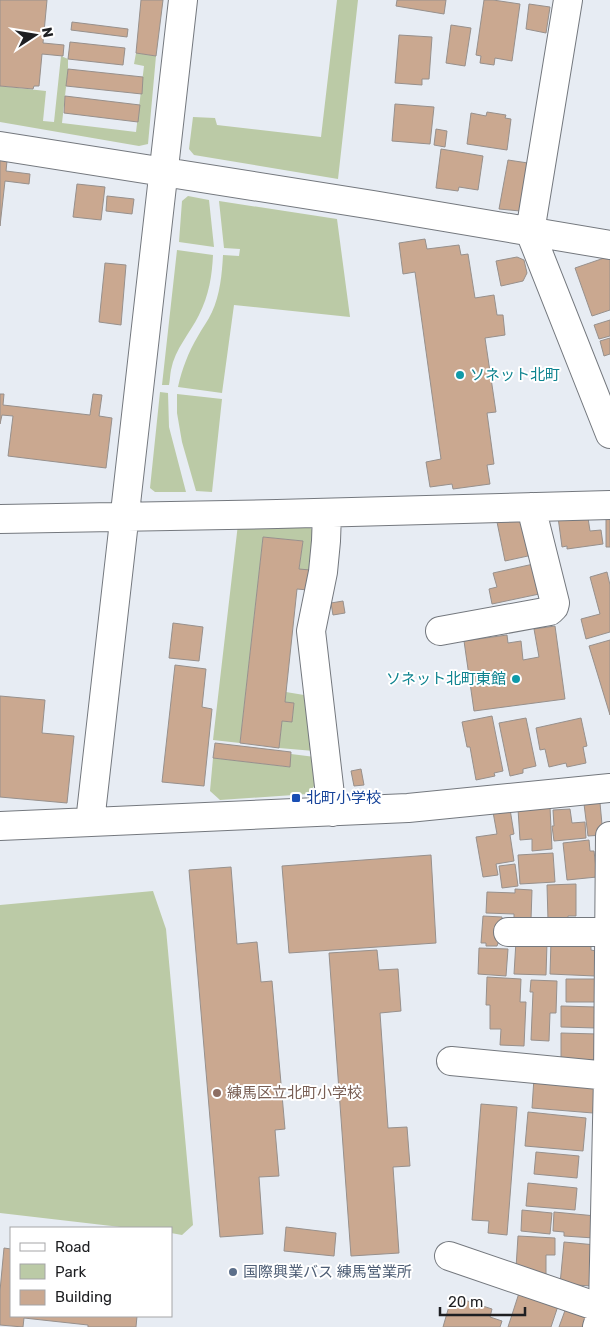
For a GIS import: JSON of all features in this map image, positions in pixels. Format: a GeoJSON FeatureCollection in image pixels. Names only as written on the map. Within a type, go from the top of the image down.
{"type":"FeatureCollection","features":[{"type":"Feature","properties":{"kind":"street"},"geometry":{"type":"LineString","coordinates":[[90,822],[183,0]]}},
{"type":"Feature","properties":{"kind":"street"},"geometry":{"type":"LineString","coordinates":[[568,0],[530,232],[610,434]]}},
{"type":"Feature","properties":{"kind":"street"},"geometry":{"type":"LineString","coordinates":[[0,146],[610,244]]}},
{"type":"Feature","properties":{"kind":"street"},"geometry":{"type":"LineString","coordinates":[[0,519],[327,513],[610,505]]}},
{"type":"Feature","properties":{"kind":"street"},"geometry":{"type":"LineString","coordinates":[[440,630],[550,611],[554,607],[555,603],[531,507]]}},
{"type":"Feature","properties":{"kind":"street"},"geometry":{"type":"LineString","coordinates":[[327,513],[323,572],[311,631],[332,812]]}},
{"type":"Feature","properties":{"kind":"street"},"geometry":{"type":"LineString","coordinates":[[0,826],[408,808],[610,788]]}},
{"type":"Feature","properties":{"kind":"street"},"geometry":{"type":"LineString","coordinates":[[449,1256],[603,1315],[609,1076],[610,836]]}},
{"type":"Feature","properties":{"kind":"street"},"geometry":{"type":"LineString","coordinates":[[508,932],[609,932]]}},
{"type":"Feature","properties":{"kind":"street"},"geometry":{"type":"LineString","coordinates":[[451,1060],[609,1076]]}},
{"type":"Feature","properties":{"kind":"green space"},"geometry":{"type":"Polygon","coordinates":[[[337,0],[358,0],[338,179],[194,155],[189,149],[193,117],[215,118],[217,125],[321,137],[337,0]]]}},
{"type":"Feature","properties":{"kind":"green space"},"geometry":{"type":"Polygon","coordinates":[[[136,53],[156,56],[148,144],[139,146],[0,122],[0,86],[46,91],[43,121],[54,122],[61,56],[68,59],[62,123],[136,132],[144,66],[134,64],[136,53]]]}},
{"type":"Feature","properties":{"kind":"green space"},"geometry":{"type":"Polygon","coordinates":[[[188,196],[209,200],[214,247],[179,242],[182,201],[188,196]]]}},
{"type":"Feature","properties":{"kind":"green space"},"geometry":{"type":"Polygon","coordinates":[[[219,201],[337,219],[350,317],[234,305],[222,393],[178,387],[188,355],[215,305],[220,284],[223,255],[239,256],[240,249],[224,248],[219,201]]]}},
{"type":"Feature","properties":{"kind":"green space"},"geometry":{"type":"Polygon","coordinates":[[[177,250],[213,255],[212,270],[205,300],[199,315],[173,362],[169,385],[162,385],[177,250]]]}},
{"type":"Feature","properties":{"kind":"green space"},"geometry":{"type":"Polygon","coordinates":[[[160,392],[168,393],[169,427],[186,492],[155,492],[150,488],[160,392]]]}},
{"type":"Feature","properties":{"kind":"green space"},"geometry":{"type":"Polygon","coordinates":[[[177,394],[222,399],[212,492],[196,491],[182,442],[177,413],[177,394]]]}},
{"type":"Feature","properties":{"kind":"green space"},"geometry":{"type":"Polygon","coordinates":[[[307,523],[318,538],[313,582],[299,569],[303,541],[263,537],[240,743],[213,740],[238,524],[307,523]]]}},
{"type":"Feature","properties":{"kind":"green space"},"geometry":{"type":"Polygon","coordinates":[[[286,692],[304,695],[314,751],[279,748],[282,721],[292,722],[294,703],[285,702],[286,692]]]}},
{"type":"Feature","properties":{"kind":"green space"},"geometry":{"type":"Polygon","coordinates":[[[291,754],[315,757],[318,781],[308,794],[220,800],[210,791],[213,758],[289,767],[291,754]]]}},
{"type":"Feature","properties":{"kind":"green space"},"geometry":{"type":"Polygon","coordinates":[[[153,891],[166,929],[193,1225],[182,1235],[172,1233],[172,1227],[120,1227],[0,1213],[0,905],[153,891]]]}},
{"type":"Feature","properties":{"kind":"building"},"geometry":{"type":"Polygon","coordinates":[[[0,0],[47,0],[43,43],[64,45],[63,56],[42,54],[39,86],[34,86],[33,89],[0,86],[0,0]]]}},
{"type":"Feature","properties":{"kind":"building"},"geometry":{"type":"Polygon","coordinates":[[[141,0],[163,0],[156,56],[136,53],[141,0]]]}},
{"type":"Feature","properties":{"kind":"building"},"geometry":{"type":"Polygon","coordinates":[[[397,0],[446,0],[444,14],[396,6],[397,0]]]}},
{"type":"Feature","properties":{"kind":"building"},"geometry":{"type":"Polygon","coordinates":[[[484,0],[520,4],[512,61],[495,58],[494,65],[480,63],[481,56],[476,55],[484,0]]]}},
{"type":"Feature","properties":{"kind":"building"},"geometry":{"type":"Polygon","coordinates":[[[529,4],[550,7],[546,33],[526,29],[529,4]]]}},
{"type":"Feature","properties":{"kind":"building"},"geometry":{"type":"Polygon","coordinates":[[[72,22],[128,29],[127,37],[71,30],[72,22]]]}},
{"type":"Feature","properties":{"kind":"building"},"geometry":{"type":"Polygon","coordinates":[[[451,25],[471,28],[465,66],[446,63],[451,25]]]}},
{"type":"Feature","properties":{"kind":"building"},"geometry":{"type":"Polygon","coordinates":[[[399,35],[432,37],[429,79],[422,79],[422,85],[395,83],[399,35]]]}},
{"type":"Feature","properties":{"kind":"building"},"geometry":{"type":"Polygon","coordinates":[[[70,42],[125,48],[123,65],[68,59],[70,42]]]}},
{"type":"Feature","properties":{"kind":"building"},"geometry":{"type":"Polygon","coordinates":[[[68,69],[143,77],[142,94],[66,86],[68,69]]]}},
{"type":"Feature","properties":{"kind":"building"},"geometry":{"type":"Polygon","coordinates":[[[65,96],[140,105],[138,122],[64,113],[65,96]]]}},
{"type":"Feature","properties":{"kind":"building"},"geometry":{"type":"Polygon","coordinates":[[[395,104],[434,107],[430,144],[392,141],[395,104]]]}},
{"type":"Feature","properties":{"kind":"building"},"geometry":{"type":"Polygon","coordinates":[[[487,112],[506,115],[505,118],[511,119],[507,150],[467,144],[471,113],[486,116],[487,112]]]}},
{"type":"Feature","properties":{"kind":"building"},"geometry":{"type":"Polygon","coordinates":[[[436,129],[447,131],[445,147],[434,145],[436,129]]]}},
{"type":"Feature","properties":{"kind":"building"},"geometry":{"type":"Polygon","coordinates":[[[441,149],[483,156],[478,190],[459,187],[458,191],[436,188],[441,149]]]}},
{"type":"Feature","properties":{"kind":"building"},"geometry":{"type":"Polygon","coordinates":[[[0,160],[7,161],[6,171],[30,174],[29,184],[5,181],[0,226],[0,160]]]}},
{"type":"Feature","properties":{"kind":"building"},"geometry":{"type":"Polygon","coordinates":[[[508,160],[528,163],[520,211],[499,209],[508,160]]]}},
{"type":"Feature","properties":{"kind":"building"},"geometry":{"type":"Polygon","coordinates":[[[77,184],[105,187],[101,220],[73,217],[77,184]]]}},
{"type":"Feature","properties":{"kind":"building"},"geometry":{"type":"Polygon","coordinates":[[[107,196],[134,199],[132,214],[106,211],[107,196]]]}},
{"type":"Feature","properties":{"kind":"building","name":"ソネット北町"},"geometry":{"type":"Polygon","coordinates":[[[425,239],[427,249],[459,245],[461,255],[468,254],[475,298],[494,295],[497,315],[503,315],[505,335],[485,338],[496,412],[487,413],[494,464],[487,465],[490,484],[453,489],[452,484],[430,487],[426,462],[441,459],[415,272],[403,274],[399,243],[425,239]]]}},
{"type":"Feature","properties":{"kind":"building"},"geometry":{"type":"Polygon","coordinates":[[[610,256],[610,310],[592,316],[575,268],[610,256]]]}},
{"type":"Feature","properties":{"kind":"building"},"geometry":{"type":"Polygon","coordinates":[[[517,257],[524,260],[527,273],[523,281],[501,286],[496,261],[517,257]]]}},
{"type":"Feature","properties":{"kind":"building"},"geometry":{"type":"Polygon","coordinates":[[[105,263],[126,265],[121,325],[99,322],[105,263]]]}},
{"type":"Feature","properties":{"kind":"building"},"geometry":{"type":"Polygon","coordinates":[[[610,320],[610,336],[599,339],[594,325],[610,320]]]}},
{"type":"Feature","properties":{"kind":"building"},"geometry":{"type":"Polygon","coordinates":[[[610,338],[610,354],[604,356],[600,341],[610,338]]]}},
{"type":"Feature","properties":{"kind":"building"},"geometry":{"type":"Polygon","coordinates":[[[0,394],[4,394],[3,405],[90,415],[93,394],[102,395],[99,416],[112,418],[106,468],[8,456],[13,416],[2,415],[0,424],[0,394]]]}},
{"type":"Feature","properties":{"kind":"building"},"geometry":{"type":"Polygon","coordinates":[[[587,511],[590,531],[601,530],[603,544],[567,549],[567,546],[562,547],[558,517],[587,511]]]}},
{"type":"Feature","properties":{"kind":"building"},"geometry":{"type":"Polygon","coordinates":[[[528,515],[537,554],[505,561],[497,522],[528,515]]]}},
{"type":"Feature","properties":{"kind":"building"},"geometry":{"type":"Polygon","coordinates":[[[606,515],[610,515],[610,547],[606,547],[606,515]]]}},
{"type":"Feature","properties":{"kind":"building"},"geometry":{"type":"Polygon","coordinates":[[[263,537],[303,541],[299,569],[310,570],[308,590],[297,589],[285,702],[294,703],[292,722],[282,721],[279,748],[240,743],[263,537]]]}},
{"type":"Feature","properties":{"kind":"building"},"geometry":{"type":"Polygon","coordinates":[[[538,563],[544,593],[492,604],[489,589],[497,587],[493,573],[538,563]]]}},
{"type":"Feature","properties":{"kind":"building"},"geometry":{"type":"Polygon","coordinates":[[[607,572],[610,585],[610,632],[586,639],[581,619],[600,614],[590,577],[607,572]]]}},
{"type":"Feature","properties":{"kind":"building"},"geometry":{"type":"Polygon","coordinates":[[[343,601],[345,613],[333,615],[331,603],[343,601]]]}},
{"type":"Feature","properties":{"kind":"building"},"geometry":{"type":"Polygon","coordinates":[[[173,623],[203,627],[199,661],[169,658],[173,623]]]}},
{"type":"Feature","properties":{"kind":"building","name":"ソネット北町東館"},"geometry":{"type":"Polygon","coordinates":[[[555,626],[565,699],[474,711],[464,641],[507,635],[508,643],[521,641],[523,660],[539,657],[534,629],[555,626]]]}},
{"type":"Feature","properties":{"kind":"building"},"geometry":{"type":"Polygon","coordinates":[[[610,640],[610,715],[589,646],[610,640]]]}},
{"type":"Feature","properties":{"kind":"building"},"geometry":{"type":"Polygon","coordinates":[[[175,665],[206,669],[202,707],[212,709],[204,786],[162,782],[175,665]]]}},
{"type":"Feature","properties":{"kind":"building"},"geometry":{"type":"Polygon","coordinates":[[[0,696],[45,700],[42,733],[74,736],[67,803],[0,797],[0,696]]]}},
{"type":"Feature","properties":{"kind":"building"},"geometry":{"type":"Polygon","coordinates":[[[492,716],[503,771],[494,773],[495,776],[476,780],[470,747],[467,747],[462,722],[492,716]]]}},
{"type":"Feature","properties":{"kind":"building"},"geometry":{"type":"Polygon","coordinates":[[[526,718],[536,766],[523,769],[523,773],[510,776],[499,723],[526,718]]]}},
{"type":"Feature","properties":{"kind":"building"},"geometry":{"type":"Polygon","coordinates":[[[581,718],[587,746],[583,747],[586,763],[567,767],[566,763],[549,767],[545,749],[540,750],[536,728],[581,718]]]}},
{"type":"Feature","properties":{"kind":"building"},"geometry":{"type":"Polygon","coordinates":[[[215,743],[291,752],[290,767],[213,758],[215,743]]]}},
{"type":"Feature","properties":{"kind":"building"},"geometry":{"type":"Polygon","coordinates":[[[361,769],[364,785],[354,786],[351,771],[361,769]]]}},
{"type":"Feature","properties":{"kind":"building"},"geometry":{"type":"Polygon","coordinates":[[[600,803],[603,835],[588,836],[584,804],[600,803]]]}},
{"type":"Feature","properties":{"kind":"building"},"geometry":{"type":"Polygon","coordinates":[[[550,807],[552,849],[532,851],[532,839],[520,840],[518,809],[550,807]]]}},
{"type":"Feature","properties":{"kind":"building"},"geometry":{"type":"Polygon","coordinates":[[[510,809],[514,834],[510,835],[514,861],[496,864],[498,875],[483,877],[476,837],[497,834],[493,812],[510,809]]]}},
{"type":"Feature","properties":{"kind":"building"},"geometry":{"type":"Polygon","coordinates":[[[570,809],[572,823],[585,822],[586,838],[554,841],[552,826],[554,826],[553,810],[570,809]]]}},
{"type":"Feature","properties":{"kind":"building"},"geometry":{"type":"Polygon","coordinates":[[[589,840],[590,851],[594,851],[597,877],[567,880],[563,843],[589,840]]]}},
{"type":"Feature","properties":{"kind":"building"},"geometry":{"type":"Polygon","coordinates":[[[553,853],[555,882],[520,884],[518,855],[553,853]]]}},
{"type":"Feature","properties":{"kind":"building"},"geometry":{"type":"Polygon","coordinates":[[[431,855],[436,943],[289,953],[282,866],[431,855]]]}},
{"type":"Feature","properties":{"kind":"building"},"geometry":{"type":"Polygon","coordinates":[[[515,864],[518,886],[502,888],[499,866],[515,864]]]}},
{"type":"Feature","properties":{"kind":"building"},"geometry":{"type":"Polygon","coordinates":[[[231,867],[237,944],[257,942],[261,982],[272,981],[285,1129],[275,1130],[279,1176],[259,1177],[263,1234],[220,1237],[189,870],[231,867]]]}},
{"type":"Feature","properties":{"kind":"building"},"geometry":{"type":"Polygon","coordinates":[[[576,884],[576,916],[568,916],[568,920],[548,920],[547,885],[576,884]]]}},
{"type":"Feature","properties":{"kind":"building"},"geometry":{"type":"Polygon","coordinates":[[[515,889],[532,890],[531,920],[514,919],[514,914],[486,913],[487,892],[515,893],[515,889]]]}},
{"type":"Feature","properties":{"kind":"building"},"geometry":{"type":"Polygon","coordinates":[[[483,916],[502,917],[501,943],[498,943],[497,946],[486,946],[486,943],[481,943],[483,916]]]}},
{"type":"Feature","properties":{"kind":"building"},"geometry":{"type":"Polygon","coordinates":[[[516,941],[547,943],[546,975],[514,974],[516,941]]]}},
{"type":"Feature","properties":{"kind":"building"},"geometry":{"type":"Polygon","coordinates":[[[551,941],[591,943],[591,950],[596,951],[595,976],[550,974],[551,941]]]}},
{"type":"Feature","properties":{"kind":"building"},"geometry":{"type":"Polygon","coordinates":[[[479,948],[508,949],[506,976],[478,974],[479,948]]]}},
{"type":"Feature","properties":{"kind":"building"},"geometry":{"type":"Polygon","coordinates":[[[377,950],[379,970],[398,969],[401,1011],[380,1013],[388,1128],[407,1127],[410,1166],[393,1167],[399,1253],[351,1256],[329,953],[377,950]]]}},
{"type":"Feature","properties":{"kind":"building"},"geometry":{"type":"Polygon","coordinates":[[[487,977],[521,979],[520,1002],[526,1002],[524,1046],[500,1045],[501,1029],[490,1029],[490,1005],[486,1005],[487,977]]]}},
{"type":"Feature","properties":{"kind":"building"},"geometry":{"type":"Polygon","coordinates":[[[566,979],[596,979],[596,1002],[566,1002],[566,979]]]}},
{"type":"Feature","properties":{"kind":"building"},"geometry":{"type":"Polygon","coordinates":[[[531,980],[557,981],[556,1013],[550,1013],[549,1041],[531,1040],[533,992],[530,992],[531,980]]]}},
{"type":"Feature","properties":{"kind":"building"},"geometry":{"type":"Polygon","coordinates":[[[561,1006],[596,1007],[596,1028],[561,1027],[561,1006]]]}},
{"type":"Feature","properties":{"kind":"building"},"geometry":{"type":"Polygon","coordinates":[[[561,1033],[597,1034],[597,1060],[561,1059],[561,1033]]]}},
{"type":"Feature","properties":{"kind":"building"},"geometry":{"type":"Polygon","coordinates":[[[534,1078],[595,1083],[593,1113],[532,1108],[534,1078]]]}},
{"type":"Feature","properties":{"kind":"building"},"geometry":{"type":"Polygon","coordinates":[[[481,1104],[517,1107],[507,1235],[488,1233],[489,1221],[472,1220],[481,1104]]]}},
{"type":"Feature","properties":{"kind":"building"},"geometry":{"type":"Polygon","coordinates":[[[528,1112],[586,1118],[583,1151],[525,1146],[528,1112]]]}},
{"type":"Feature","properties":{"kind":"building"},"geometry":{"type":"Polygon","coordinates":[[[536,1152],[579,1156],[577,1178],[534,1174],[536,1152]]]}},
{"type":"Feature","properties":{"kind":"building"},"geometry":{"type":"Polygon","coordinates":[[[528,1183],[577,1188],[575,1210],[526,1206],[528,1183]]]}},
{"type":"Feature","properties":{"kind":"building"},"geometry":{"type":"Polygon","coordinates":[[[522,1210],[552,1213],[550,1234],[521,1231],[522,1210]]]}},
{"type":"Feature","properties":{"kind":"building"},"geometry":{"type":"Polygon","coordinates":[[[554,1212],[596,1216],[594,1238],[564,1236],[564,1232],[553,1231],[554,1212]]]}},
{"type":"Feature","properties":{"kind":"building"},"geometry":{"type":"Polygon","coordinates":[[[286,1227],[336,1233],[334,1256],[284,1251],[286,1227]]]}},
{"type":"Feature","properties":{"kind":"building"},"geometry":{"type":"Polygon","coordinates":[[[518,1236],[555,1238],[555,1255],[546,1255],[546,1276],[516,1268],[518,1236]]]}},
{"type":"Feature","properties":{"kind":"building"},"geometry":{"type":"Polygon","coordinates":[[[564,1242],[596,1245],[592,1286],[560,1284],[564,1242]]]}},
{"type":"Feature","properties":{"kind":"building"},"geometry":{"type":"Polygon","coordinates":[[[4,1248],[10,1249],[10,1317],[137,1317],[136,1327],[88,1327],[88,1325],[24,1318],[23,1327],[0,1325],[0,1291],[4,1248]]]}},
{"type":"Feature","properties":{"kind":"building"},"geometry":{"type":"Polygon","coordinates":[[[520,1290],[559,1303],[551,1327],[508,1327],[520,1290]]]}},
{"type":"Feature","properties":{"kind":"building"},"geometry":{"type":"Polygon","coordinates":[[[452,1296],[492,1309],[490,1317],[502,1321],[500,1327],[443,1327],[452,1296]]]}},
{"type":"Feature","properties":{"kind":"building"},"geometry":{"type":"Polygon","coordinates":[[[567,1305],[595,1315],[591,1327],[559,1327],[567,1305]]]}},
{"type":"Feature","properties":{"kind":"place","name":"ソネット北町"},"geometry":{"type":"Point","coordinates":[460,375]}},
{"type":"Feature","properties":{"kind":"place","name":"ソネット北町東館"},"geometry":{"type":"Point","coordinates":[516,679]}},
{"type":"Feature","properties":{"kind":"place","name":"北町小学校"},"geometry":{"type":"Point","coordinates":[296,798]}},
{"type":"Feature","properties":{"kind":"place","name":"練馬区立北町小学校"},"geometry":{"type":"Point","coordinates":[217,1093]}},
{"type":"Feature","properties":{"kind":"place","name":"国際興業バス 練馬営業所"},"geometry":{"type":"Point","coordinates":[233,1272]}}]}
